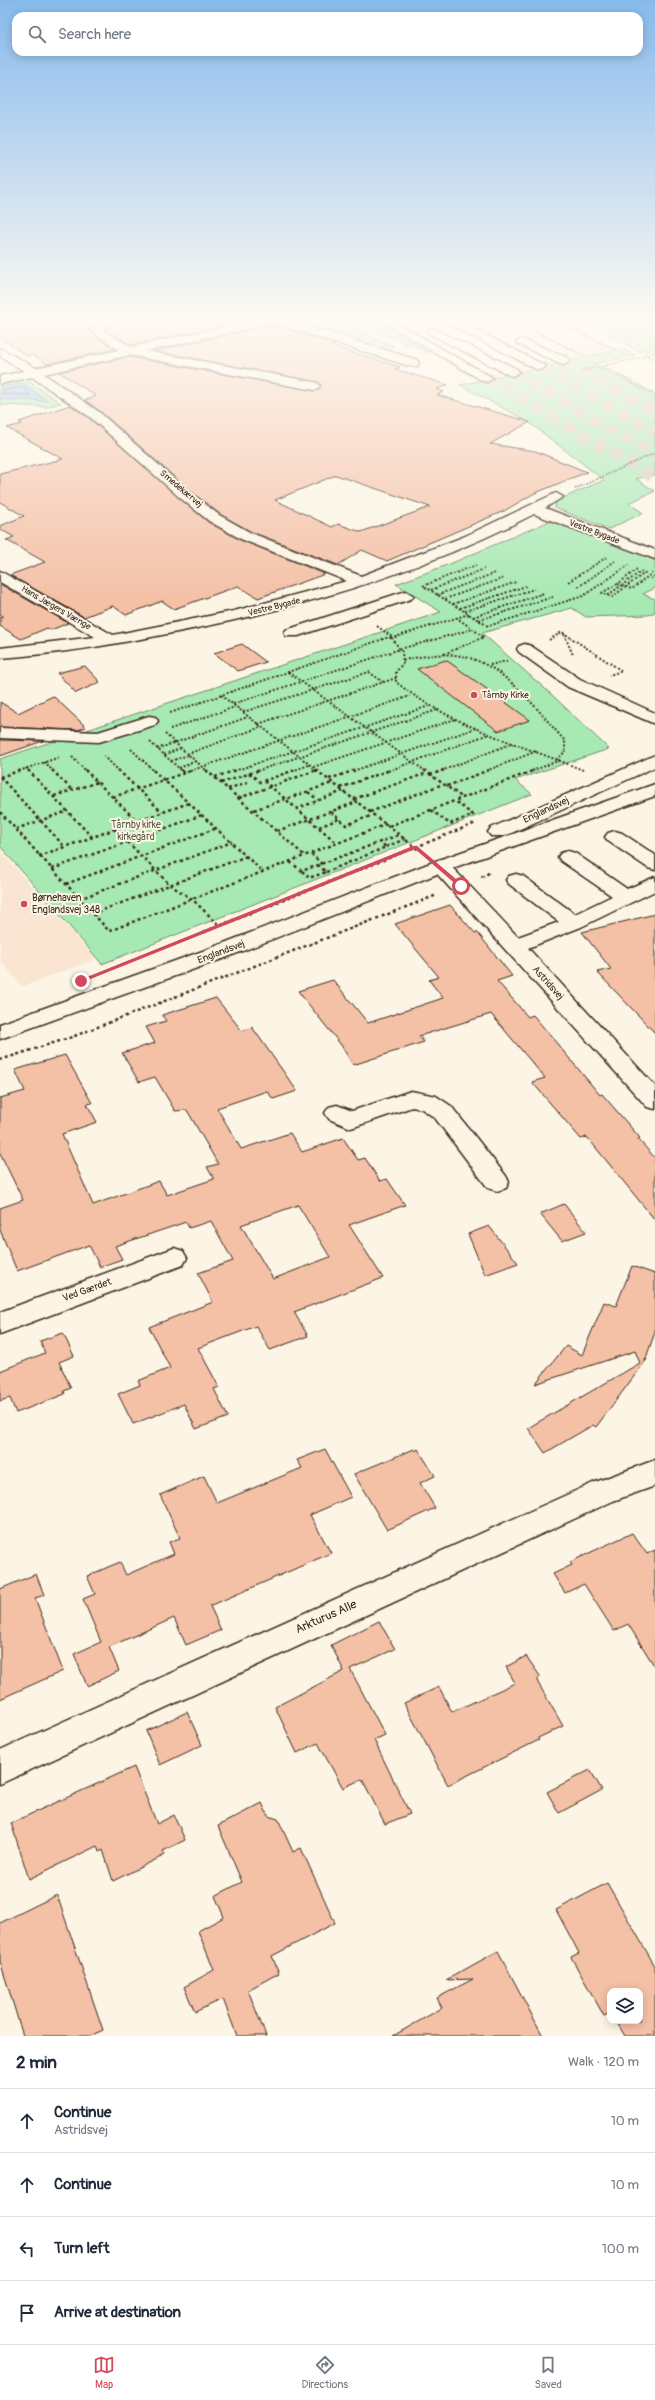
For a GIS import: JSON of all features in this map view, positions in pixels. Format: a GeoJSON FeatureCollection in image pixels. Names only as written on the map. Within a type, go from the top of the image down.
{"type":"FeatureCollection","features":[{"type":"Feature","properties":{"kind":"main road","name":"Smedekærvej"},"geometry":{"type":"LineString","coordinates":[[91,413],[105,423],[194,501],[229,527],[264,543],[341,571],[361,582]]}},
{"type":"Feature","properties":{"kind":"main road","name":"Vestre Bygade"},"geometry":{"type":"LineString","coordinates":[[0,653],[111,640],[208,622],[286,604],[361,582],[456,546],[556,497]]}},
{"type":"Feature","properties":{"kind":"main road","name":"Vestre Bygade"},"geometry":{"type":"LineString","coordinates":[[533,508],[651,554]]}},
{"type":"Feature","properties":{"kind":"main road","name":"Hans Jægers Vænge"},"geometry":{"type":"LineString","coordinates":[[0,576],[111,640]]}},
{"type":"Feature","properties":{"kind":"main road"},"geometry":{"type":"LineString","coordinates":[[332,591],[359,613]]}},
{"type":"Feature","properties":{"kind":"main road"},"geometry":{"type":"LineString","coordinates":[[292,633],[359,613],[406,596]]}},
{"type":"Feature","properties":{"kind":"main road"},"geometry":{"type":"LineString","coordinates":[[525,649],[574,683],[655,719]]}},
{"type":"Feature","properties":{"kind":"main road"},"geometry":{"type":"LineString","coordinates":[[3,733],[99,737],[149,721]]}},
{"type":"Feature","properties":{"kind":"main road","name":"Englandsvej"},"geometry":{"type":"LineString","coordinates":[[440,866],[502,830],[655,760]]}},
{"type":"Feature","properties":{"kind":"main road","name":"Englandsvej"},"geometry":{"type":"LineString","coordinates":[[0,1032],[218,953],[440,866],[655,790]]}},
{"type":"Feature","properties":{"kind":"main road"},"geometry":{"type":"LineString","coordinates":[[615,837],[655,864]]}},
{"type":"Feature","properties":{"kind":"main road"},"geometry":{"type":"LineString","coordinates":[[568,857],[626,897]]}},
{"type":"Feature","properties":{"kind":"main road","name":"Astridsvej"},"geometry":{"type":"LineString","coordinates":[[440,866],[461,886],[655,1101]]}},
{"type":"Feature","properties":{"kind":"main road"},"geometry":{"type":"LineString","coordinates":[[516,880],[574,923]]}},
{"type":"Feature","properties":{"kind":"main road"},"geometry":{"type":"LineString","coordinates":[[514,946],[574,923],[655,883]]}},
{"type":"Feature","properties":{"kind":"main road"},"geometry":{"type":"LineString","coordinates":[[337,1113],[351,1120],[411,1099],[428,1102],[443,1112],[498,1182]]}},
{"type":"Feature","properties":{"kind":"main road","name":"Ved Gærdet"},"geometry":{"type":"LineString","coordinates":[[0,1323],[174,1258]]}},
{"type":"Feature","properties":{"kind":"main road","name":"Arkturus Alle"},"geometry":{"type":"LineString","coordinates":[[0,1767],[575,1505],[655,1473]]}},
{"type":"Feature","properties":{"kind":"path"},"geometry":{"type":"LineString","coordinates":[[556,497],[655,454]]}},
{"type":"Feature","properties":{"kind":"path"},"geometry":{"type":"LineString","coordinates":[[568,582],[613,553],[634,561]]}},
{"type":"Feature","properties":{"kind":"path"},"geometry":{"type":"LineString","coordinates":[[418,583],[488,626],[568,602],[583,596],[634,561],[651,554]]}},
{"type":"Feature","properties":{"kind":"path"},"geometry":{"type":"LineString","coordinates":[[578,587],[622,556]]}},
{"type":"Feature","properties":{"kind":"path"},"geometry":{"type":"LineString","coordinates":[[423,586],[476,565]]}},
{"type":"Feature","properties":{"kind":"path"},"geometry":{"type":"LineString","coordinates":[[640,567],[602,593],[612,597],[628,587],[649,570]]}},
{"type":"Feature","properties":{"kind":"path"},"geometry":{"type":"LineString","coordinates":[[608,595],[623,586],[645,568]]}},
{"type":"Feature","properties":{"kind":"path"},"geometry":{"type":"LineString","coordinates":[[430,590],[484,569]]}},
{"type":"Feature","properties":{"kind":"path"},"geometry":{"type":"LineString","coordinates":[[617,584],[632,589],[655,570]]}},
{"type":"Feature","properties":{"kind":"path"},"geometry":{"type":"LineString","coordinates":[[437,594],[495,573]]}},
{"type":"Feature","properties":{"kind":"path"},"geometry":{"type":"LineString","coordinates":[[650,580],[655,576]]}},
{"type":"Feature","properties":{"kind":"path"},"geometry":{"type":"LineString","coordinates":[[445,599],[504,578]]}},
{"type":"Feature","properties":{"kind":"path"},"geometry":{"type":"LineString","coordinates":[[453,604],[516,582]]}},
{"type":"Feature","properties":{"kind":"path"},"geometry":{"type":"LineString","coordinates":[[460,608],[526,586]]}},
{"type":"Feature","properties":{"kind":"path"},"geometry":{"type":"LineString","coordinates":[[465,612],[534,589]]}},
{"type":"Feature","properties":{"kind":"path"},"geometry":{"type":"LineString","coordinates":[[473,617],[544,593]]}},
{"type":"Feature","properties":{"kind":"path"},"geometry":{"type":"LineString","coordinates":[[479,620],[552,598]]}},
{"type":"Feature","properties":{"kind":"path"},"geometry":{"type":"LineString","coordinates":[[149,721],[386,638],[392,638],[469,614]]}},
{"type":"Feature","properties":{"kind":"path"},"geometry":{"type":"LineString","coordinates":[[443,654],[484,636],[457,618]]}},
{"type":"Feature","properties":{"kind":"path"},"geometry":{"type":"LineString","coordinates":[[232,704],[400,650],[473,629]]}},
{"type":"Feature","properties":{"kind":"path"},"geometry":{"type":"LineString","coordinates":[[392,638],[400,650],[403,660],[403,663],[396,672],[396,682],[410,696],[476,728],[558,759],[606,782]]}},
{"type":"Feature","properties":{"kind":"path"},"geometry":{"type":"LineString","coordinates":[[0,812],[109,931],[338,843],[463,798],[558,759],[565,752],[564,741],[490,665],[463,656],[443,654],[403,660]]}},
{"type":"Feature","properties":{"kind":"path"},"geometry":{"type":"LineString","coordinates":[[288,672],[463,798]]}},
{"type":"Feature","properties":{"kind":"path"},"geometry":{"type":"LineString","coordinates":[[243,712],[370,672],[383,682]]}},
{"type":"Feature","properties":{"kind":"path"},"geometry":{"type":"LineString","coordinates":[[258,724],[396,678]]}},
{"type":"Feature","properties":{"kind":"path"},"geometry":{"type":"LineString","coordinates":[[221,695],[440,866]]}},
{"type":"Feature","properties":{"kind":"path"},"geometry":{"type":"LineString","coordinates":[[113,797],[410,696]]}},
{"type":"Feature","properties":{"kind":"path"},"geometry":{"type":"LineString","coordinates":[[214,777],[429,706]]}},
{"type":"Feature","properties":{"kind":"path"},"geometry":{"type":"LineString","coordinates":[[236,707],[162,732],[306,856]]}},
{"type":"Feature","properties":{"kind":"path"},"geometry":{"type":"LineString","coordinates":[[221,783],[438,710]]}},
{"type":"Feature","properties":{"kind":"path"},"geometry":{"type":"LineString","coordinates":[[157,749],[249,717]]}},
{"type":"Feature","properties":{"kind":"path"},"geometry":{"type":"LineString","coordinates":[[249,773],[260,782],[264,781],[457,719]]}},
{"type":"Feature","properties":{"kind":"path"},"geometry":{"type":"LineString","coordinates":[[171,761],[262,727]]}},
{"type":"Feature","properties":{"kind":"path"},"geometry":{"type":"LineString","coordinates":[[329,779],[476,728]]}},
{"type":"Feature","properties":{"kind":"path"},"geometry":{"type":"LineString","coordinates":[[340,788],[490,734]]}},
{"type":"Feature","properties":{"kind":"path"},"geometry":{"type":"LineString","coordinates":[[146,739],[185,773]]}},
{"type":"Feature","properties":{"kind":"path"},"geometry":{"type":"LineString","coordinates":[[354,799],[429,774],[513,743]]}},
{"type":"Feature","properties":{"kind":"path"},"geometry":{"type":"LineString","coordinates":[[130,748],[264,872]]}},
{"type":"Feature","properties":{"kind":"path"},"geometry":{"type":"LineString","coordinates":[[164,755],[181,748]]}},
{"type":"Feature","properties":{"kind":"path"},"geometry":{"type":"LineString","coordinates":[[99,751],[163,812]]}},
{"type":"Feature","properties":{"kind":"path"},"geometry":{"type":"LineString","coordinates":[[370,812],[538,751]]}},
{"type":"Feature","properties":{"kind":"path"},"geometry":{"type":"LineString","coordinates":[[69,754],[137,821]]}},
{"type":"Feature","properties":{"kind":"path"},"geometry":{"type":"LineString","coordinates":[[179,768],[196,761]]}},
{"type":"Feature","properties":{"kind":"path"},"geometry":{"type":"LineString","coordinates":[[44,762],[72,790]]}},
{"type":"Feature","properties":{"kind":"path"},"geometry":{"type":"LineString","coordinates":[[26,768],[92,837]]}},
{"type":"Feature","properties":{"kind":"path"},"geometry":{"type":"LineString","coordinates":[[239,798],[271,788],[317,770]]}},
{"type":"Feature","properties":{"kind":"path"},"geometry":{"type":"LineString","coordinates":[[0,777],[65,847]]}},
{"type":"Feature","properties":{"kind":"path"},"geometry":{"type":"LineString","coordinates":[[228,789],[250,781]]}},
{"type":"Feature","properties":{"kind":"path"},"geometry":{"type":"LineString","coordinates":[[264,781],[338,843]]}},
{"type":"Feature","properties":{"kind":"path"},"geometry":{"type":"LineString","coordinates":[[54,796],[98,782]]}},
{"type":"Feature","properties":{"kind":"path"},"geometry":{"type":"LineString","coordinates":[[253,810],[332,782]]}},
{"type":"Feature","properties":{"kind":"path"},"geometry":{"type":"LineString","coordinates":[[307,791],[318,800]]}},
{"type":"Feature","properties":{"kind":"path"},"geometry":{"type":"LineString","coordinates":[[296,809],[344,791]]}},
{"type":"Feature","properties":{"kind":"path"},"geometry":{"type":"LineString","coordinates":[[430,810],[450,824],[473,815],[455,801]]}},
{"type":"Feature","properties":{"kind":"path"},"geometry":{"type":"LineString","coordinates":[[277,831],[357,802]]}},
{"type":"Feature","properties":{"kind":"path"},"geometry":{"type":"LineString","coordinates":[[40,856],[189,803]]}},
{"type":"Feature","properties":{"kind":"path"},"geometry":{"type":"LineString","coordinates":[[16,829],[68,811]]}},
{"type":"Feature","properties":{"kind":"path"},"geometry":{"type":"LineString","coordinates":[[330,812],[346,825],[374,814]]}},
{"type":"Feature","properties":{"kind":"path"},"geometry":{"type":"LineString","coordinates":[[52,869],[202,815]]}},
{"type":"Feature","properties":{"kind":"path"},"geometry":{"type":"LineString","coordinates":[[319,827],[339,819]]}},
{"type":"Feature","properties":{"kind":"path"},"geometry":{"type":"LineString","coordinates":[[200,934],[479,821]]}},
{"type":"Feature","properties":{"kind":"path"},"geometry":{"type":"LineString","coordinates":[[65,884],[217,828]]}},
{"type":"Feature","properties":{"kind":"path"},"geometry":{"type":"LineString","coordinates":[[115,829],[170,885],[192,899],[220,926]]}},
{"type":"Feature","properties":{"kind":"path"},"geometry":{"type":"LineString","coordinates":[[302,871],[399,834]]}},
{"type":"Feature","properties":{"kind":"path"},"geometry":{"type":"LineString","coordinates":[[290,862],[309,878],[405,839]]}},
{"type":"Feature","properties":{"kind":"path"},"geometry":{"type":"LineString","coordinates":[[79,899],[232,842]]}},
{"type":"Feature","properties":{"kind":"path"},"geometry":{"type":"LineString","coordinates":[[380,842],[386,847]]}},
{"type":"Feature","properties":{"kind":"path"},"geometry":{"type":"LineString","coordinates":[[310,854],[322,864]]}},
{"type":"Feature","properties":{"kind":"path"},"geometry":{"type":"LineString","coordinates":[[92,914],[246,856]]}},
{"type":"Feature","properties":{"kind":"path"},"geometry":{"type":"LineString","coordinates":[[318,865],[326,872]]}},
{"type":"Feature","properties":{"kind":"shaded area","name":"Børnehaven Englandsvej 348"},"geometry":{"type":"Polygon","coordinates":[[[0,850],[96,959],[22,987],[0,960],[0,850]]]}},
{"type":"Feature","properties":{"kind":"green space"},"geometry":{"type":"Polygon","coordinates":[[[512,413],[655,413],[655,475],[636,479],[655,491],[629,503],[643,513],[609,529],[555,508],[556,501],[604,480],[527,421],[512,413]]]}},
{"type":"Feature","properties":{"kind":"green space","name":"Tårnby kirke kirkegård"},"geometry":{"type":"Polygon","coordinates":[[[552,520],[655,559],[655,588],[643,594],[655,599],[655,612],[648,615],[586,617],[572,608],[482,633],[552,695],[609,749],[515,780],[532,794],[102,964],[0,846],[0,759],[441,612],[396,584],[452,563],[552,520]]]}},
{"type":"Feature","properties":{"kind":"building"},"geometry":{"type":"Polygon","coordinates":[[[46,413],[82,413],[208,522],[240,540],[325,574],[258,598],[238,586],[174,609],[162,601],[126,615],[113,606],[84,617],[10,575],[45,562],[6,540],[14,537],[0,529],[0,526],[24,516],[0,502],[0,474],[63,459],[7,428],[22,424],[19,422],[46,413]]]}},
{"type":"Feature","properties":{"kind":"building"},"geometry":{"type":"Polygon","coordinates":[[[102,413],[499,413],[530,422],[490,444],[535,451],[587,472],[533,494],[504,511],[387,561],[362,550],[338,565],[252,532],[220,514],[189,490],[102,413]],[[336,475],[275,500],[332,527],[338,524],[361,532],[430,507],[336,475]]]}},
{"type":"Feature","properties":{"kind":"building"},"geometry":{"type":"Polygon","coordinates":[[[0,584],[68,623],[51,630],[47,628],[21,639],[0,626],[0,618],[3,616],[0,614],[0,584]]]}},
{"type":"Feature","properties":{"kind":"building"},"geometry":{"type":"Polygon","coordinates":[[[242,644],[266,662],[238,671],[214,653],[242,644]]]}},
{"type":"Feature","properties":{"kind":"building","name":"Tårnby Kirke"},"geometry":{"type":"Polygon","coordinates":[[[446,660],[530,720],[498,731],[417,669],[446,660]]]}},
{"type":"Feature","properties":{"kind":"building"},"geometry":{"type":"Polygon","coordinates":[[[85,666],[100,682],[76,693],[57,673],[85,666]]]}},
{"type":"Feature","properties":{"kind":"building"},"geometry":{"type":"Polygon","coordinates":[[[53,696],[86,727],[78,730],[0,727],[0,702],[18,713],[53,696]]]}},
{"type":"Feature","properties":{"kind":"building"},"geometry":{"type":"Polygon","coordinates":[[[0,740],[43,741],[0,756],[0,740]]]}},
{"type":"Feature","properties":{"kind":"building"},"geometry":{"type":"Polygon","coordinates":[[[450,905],[475,933],[477,932],[512,976],[497,981],[528,1017],[533,1015],[600,1095],[602,1094],[640,1138],[638,1139],[655,1158],[655,1220],[587,1137],[581,1139],[532,1082],[545,1078],[491,1014],[419,1036],[424,1042],[353,1065],[341,1045],[298,991],[333,980],[368,1023],[443,998],[429,980],[439,977],[395,924],[450,905]]]}},
{"type":"Feature","properties":{"kind":"building"},"geometry":{"type":"Polygon","coordinates":[[[655,914],[655,1033],[597,972],[611,969],[582,932],[655,914]]]}},
{"type":"Feature","properties":{"kind":"building"},"geometry":{"type":"Polygon","coordinates":[[[216,998],[242,1031],[252,1027],[297,1091],[273,1099],[267,1091],[217,1108],[241,1149],[290,1133],[302,1152],[343,1138],[358,1160],[365,1158],[380,1181],[387,1179],[405,1205],[349,1225],[383,1278],[294,1312],[308,1336],[270,1350],[256,1326],[198,1348],[219,1387],[214,1389],[228,1417],[196,1429],[184,1404],[133,1424],[118,1394],[140,1385],[138,1381],[170,1368],[149,1327],[213,1302],[198,1273],[233,1261],[211,1221],[189,1228],[186,1222],[115,1246],[122,1259],[100,1267],[89,1245],[17,1271],[0,1230],[0,1208],[23,1200],[0,1153],[0,1098],[25,1091],[15,1070],[65,1055],[92,1103],[87,1104],[97,1122],[62,1134],[93,1205],[159,1181],[167,1195],[214,1179],[207,1167],[218,1164],[187,1110],[175,1111],[155,1077],[139,1082],[122,1053],[155,1043],[146,1027],[166,1021],[162,1015],[216,998]],[[298,1205],[241,1225],[273,1279],[330,1257],[298,1205]]]}},
{"type":"Feature","properties":{"kind":"building"},"geometry":{"type":"Polygon","coordinates":[[[564,1204],[586,1232],[562,1241],[540,1214],[564,1204]]]}},
{"type":"Feature","properties":{"kind":"building"},"geometry":{"type":"Polygon","coordinates":[[[489,1226],[518,1263],[485,1275],[468,1234],[489,1226]]]}},
{"type":"Feature","properties":{"kind":"building"},"geometry":{"type":"Polygon","coordinates":[[[632,1266],[655,1274],[655,1332],[645,1361],[647,1359],[596,1427],[593,1425],[545,1453],[528,1428],[640,1363],[635,1351],[535,1384],[566,1346],[582,1355],[604,1302],[616,1306],[632,1266]]]}},
{"type":"Feature","properties":{"kind":"building"},"geometry":{"type":"Polygon","coordinates":[[[63,1333],[74,1356],[59,1362],[71,1388],[64,1391],[65,1394],[16,1413],[10,1398],[0,1401],[0,1371],[45,1353],[40,1341],[63,1333]]]}},
{"type":"Feature","properties":{"kind":"building"},"geometry":{"type":"Polygon","coordinates":[[[325,1449],[351,1497],[310,1515],[331,1553],[210,1606],[221,1630],[186,1645],[174,1618],[109,1647],[119,1671],[87,1686],[74,1654],[101,1642],[83,1599],[95,1594],[87,1576],[120,1562],[126,1575],[174,1554],[169,1542],[180,1538],[160,1495],[204,1476],[217,1503],[302,1468],[297,1460],[325,1449]]]}},
{"type":"Feature","properties":{"kind":"building"},"geometry":{"type":"Polygon","coordinates":[[[414,1449],[415,1451],[418,1449],[435,1476],[420,1483],[435,1508],[387,1530],[354,1474],[414,1449]]]}},
{"type":"Feature","properties":{"kind":"building"},"geometry":{"type":"Polygon","coordinates":[[[632,1533],[647,1554],[655,1550],[655,1667],[628,1624],[614,1631],[584,1584],[565,1593],[553,1574],[572,1565],[570,1562],[632,1533]]]}},
{"type":"Feature","properties":{"kind":"building"},"geometry":{"type":"Polygon","coordinates":[[[36,1574],[44,1595],[35,1598],[63,1671],[0,1699],[0,1589],[36,1574]]]}},
{"type":"Feature","properties":{"kind":"building"},"geometry":{"type":"Polygon","coordinates":[[[379,1621],[395,1649],[350,1669],[385,1735],[374,1740],[410,1814],[385,1824],[362,1779],[343,1788],[318,1743],[297,1753],[275,1707],[344,1671],[331,1645],[379,1621]]]}},
{"type":"Feature","properties":{"kind":"building"},"geometry":{"type":"Polygon","coordinates":[[[526,1656],[540,1676],[537,1681],[563,1726],[538,1738],[539,1740],[448,1785],[404,1703],[439,1687],[452,1712],[515,1683],[506,1667],[526,1656]]]}},
{"type":"Feature","properties":{"kind":"building"},"geometry":{"type":"Polygon","coordinates":[[[187,1712],[202,1745],[160,1765],[146,1731],[187,1712]]]}},
{"type":"Feature","properties":{"kind":"building"},"geometry":{"type":"Polygon","coordinates":[[[134,1767],[157,1824],[174,1815],[185,1840],[163,1851],[165,1855],[113,1881],[103,1850],[99,1852],[97,1846],[29,1879],[11,1823],[134,1767]]]}},
{"type":"Feature","properties":{"kind":"building"},"geometry":{"type":"Polygon","coordinates":[[[590,1770],[602,1790],[559,1813],[547,1792],[590,1770]]]}},
{"type":"Feature","properties":{"kind":"building"},"geometry":{"type":"Polygon","coordinates":[[[262,1803],[268,1816],[278,1819],[293,1852],[301,1848],[335,1923],[272,1956],[279,1973],[248,1990],[266,2036],[237,2036],[223,1999],[195,2012],[184,1987],[214,1970],[198,1931],[224,1917],[215,1896],[242,1882],[218,1826],[262,1803]]]}},
{"type":"Feature","properties":{"kind":"building"},"geometry":{"type":"Polygon","coordinates":[[[607,1883],[655,1966],[655,2036],[625,2036],[618,2024],[643,2024],[643,1988],[607,1988],[607,2014],[604,2016],[571,1957],[579,1953],[556,1910],[607,1883]]]}},
{"type":"Feature","properties":{"kind":"building"},"geometry":{"type":"Polygon","coordinates":[[[57,1895],[103,2030],[90,2036],[23,2036],[0,1961],[0,1923],[57,1895]]]}},
{"type":"Feature","properties":{"kind":"building"},"geometry":{"type":"Polygon","coordinates":[[[498,1951],[543,2036],[393,2036],[442,2008],[437,1998],[473,1979],[446,1980],[498,1951]]]}},
{"type":"Feature","properties":{"kind":"tunnel"},"geometry":{"type":"LineString","coordinates":[[546,413],[655,478]]}},
{"type":"Feature","properties":{"kind":"tunnel"},"geometry":{"type":"LineString","coordinates":[[583,413],[655,455]]}},
{"type":"Feature","properties":{"kind":"tunnel"},"geometry":{"type":"LineString","coordinates":[[622,413],[655,432]]}},
{"type":"Feature","properties":{"kind":"place","name":"Tårnby Kirke"},"geometry":{"type":"Point","coordinates":[474,695]}},
{"type":"Feature","properties":{"kind":"place","name":"Børnehaven Englandsvej 348"},"geometry":{"type":"Point","coordinates":[24,904]}},
{"type":"Feature","properties":{"kind":"route"},"geometry":{"type":"LineString","coordinates":[[81,981],[415,847],[440,866],[461,886]]}}]}
